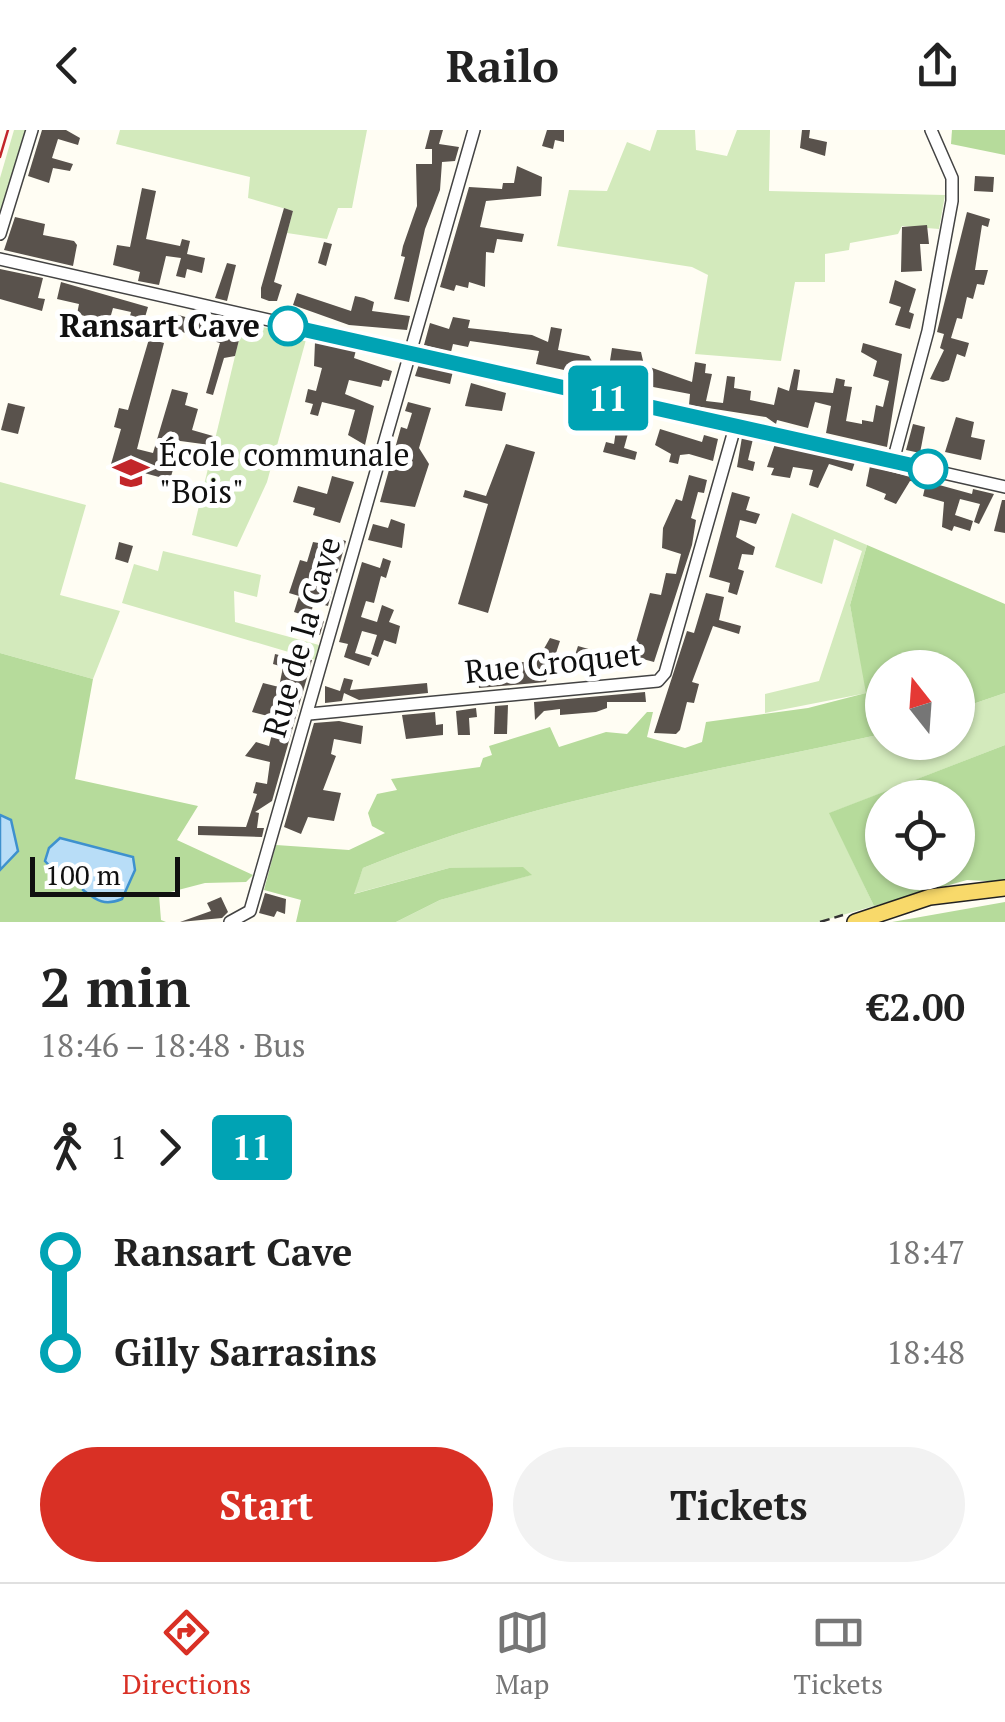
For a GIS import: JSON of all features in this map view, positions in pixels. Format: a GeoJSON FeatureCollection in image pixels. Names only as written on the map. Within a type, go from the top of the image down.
{"type":"FeatureCollection","features":[{"type":"Feature","properties":{"kind":"main road"},"geometry":{"type":"LineString","coordinates":[[855,922],[930,897],[1005,888]]}},
{"type":"Feature","properties":{"kind":"street"},"geometry":{"type":"LineString","coordinates":[[0,234],[32,130]]}},
{"type":"Feature","properties":{"kind":"street","name":"Rue de la Cave"},"geometry":{"type":"LineString","coordinates":[[230,922],[250,911],[474,130]]}},
{"type":"Feature","properties":{"kind":"street"},"geometry":{"type":"LineString","coordinates":[[893,462],[928,331],[952,202],[952,178],[931,130]]}},
{"type":"Feature","properties":{"kind":"street"},"geometry":{"type":"LineString","coordinates":[[0,259],[1005,487]]}},
{"type":"Feature","properties":{"kind":"street","name":"Rue Croquet"},"geometry":{"type":"LineString","coordinates":[[309,714],[658,681],[665,672],[686,608],[736,427]]}},
{"type":"Feature","properties":{"kind":"green space"},"geometry":{"type":"Polygon","coordinates":[[[14,130],[29,130],[0,231],[0,178],[14,130]]]}},
{"type":"Feature","properties":{"kind":"green space"},"geometry":{"type":"Polygon","coordinates":[[[120,130],[367,130],[352,208],[338,208],[327,239],[287,233],[293,211],[248,198],[250,177],[116,144],[120,130]]]}},
{"type":"Feature","properties":{"kind":"green space"},"geometry":{"type":"Polygon","coordinates":[[[657,130],[695,130],[696,150],[727,156],[737,130],[770,130],[769,191],[945,195],[939,229],[902,226],[898,234],[850,243],[849,250],[825,254],[825,282],[795,282],[781,361],[695,354],[708,275],[692,267],[557,246],[569,190],[607,191],[627,142],[650,151],[657,130]]]}},
{"type":"Feature","properties":{"kind":"green space"},"geometry":{"type":"Polygon","coordinates":[[[952,130],[1005,130],[1005,155],[951,144],[952,130]]]}},
{"type":"Feature","properties":{"kind":"green space"},"geometry":{"type":"Polygon","coordinates":[[[243,323],[307,336],[267,482],[237,547],[192,535],[243,323]]]}},
{"type":"Feature","properties":{"kind":"green space"},"geometry":{"type":"Polygon","coordinates":[[[0,482],[86,505],[60,595],[120,611],[93,679],[0,653],[0,482]]]}},
{"type":"Feature","properties":{"kind":"green space"},"geometry":{"type":"Polygon","coordinates":[[[792,513],[867,545],[850,605],[865,693],[765,713],[765,694],[819,681],[862,551],[834,539],[822,584],[775,567],[792,513]]]}},
{"type":"Feature","properties":{"kind":"green space"},"geometry":{"type":"Polygon","coordinates":[[[867,545],[1005,604],[1005,693],[975,703],[975,650],[865,650],[865,688],[850,605],[867,545]]]}},
{"type":"Feature","properties":{"kind":"green space"},"geometry":{"type":"Polygon","coordinates":[[[163,551],[261,575],[257,597],[234,591],[235,622],[319,645],[319,661],[122,603],[134,564],[158,571],[163,551]]]}},
{"type":"Feature","properties":{"kind":"green space"},"geometry":{"type":"Polygon","coordinates":[[[0,653],[93,679],[75,779],[198,806],[177,840],[253,875],[246,882],[205,883],[159,895],[161,920],[166,922],[0,922],[0,653]]]}},
{"type":"Feature","properties":{"kind":"green space"},"geometry":{"type":"Polygon","coordinates":[[[865,693],[865,738],[554,806],[426,844],[363,868],[354,894],[449,868],[523,867],[532,875],[440,900],[396,922],[296,922],[301,900],[264,890],[276,845],[349,850],[385,833],[372,826],[368,813],[377,794],[397,790],[391,779],[480,767],[483,758],[492,755],[489,746],[550,727],[559,747],[606,732],[627,734],[647,712],[653,712],[647,737],[685,748],[702,742],[706,722],[808,708],[865,693]]]}},
{"type":"Feature","properties":{"kind":"green space"},"geometry":{"type":"Polygon","coordinates":[[[1005,693],[1005,745],[975,757],[975,703],[1005,693]]]}},
{"type":"Feature","properties":{"kind":"green space"},"geometry":{"type":"Polygon","coordinates":[[[865,738],[865,760],[966,760],[915,780],[865,780],[865,799],[830,813],[874,906],[818,922],[396,922],[440,900],[531,875],[449,868],[353,894],[363,868],[426,844],[554,806],[865,738]]]}},
{"type":"Feature","properties":{"kind":"green space"},"geometry":{"type":"Polygon","coordinates":[[[1005,745],[1005,882],[975,880],[975,780],[914,780],[975,760],[975,757],[1005,745]]]}},
{"type":"Feature","properties":{"kind":"green space"},"geometry":{"type":"Polygon","coordinates":[[[865,799],[865,887],[829,813],[865,799]]]}},
{"type":"Feature","properties":{"kind":"green space"},"geometry":{"type":"Polygon","coordinates":[[[866,890],[931,890],[874,906],[866,890]]]}},
{"type":"Feature","properties":{"kind":"green space"},"geometry":{"type":"Polygon","coordinates":[[[1005,902],[1005,922],[892,922],[1005,902]]]}},
{"type":"Feature","properties":{"kind":"water"},"geometry":{"type":"Polygon","coordinates":[[[0,815],[11,820],[18,851],[0,870],[0,815]]]}},
{"type":"Feature","properties":{"kind":"water"},"geometry":{"type":"Polygon","coordinates":[[[60,838],[133,857],[135,870],[122,899],[97,900],[83,890],[86,879],[54,871],[45,861],[49,848],[60,838]]]}},
{"type":"Feature","properties":{"kind":"building"},"geometry":{"type":"Polygon","coordinates":[[[42,130],[66,130],[80,138],[78,145],[58,139],[52,158],[73,164],[70,171],[53,168],[49,183],[28,176],[42,130]]]}},
{"type":"Feature","properties":{"kind":"building"},"geometry":{"type":"Polygon","coordinates":[[[430,130],[443,130],[439,144],[459,147],[455,161],[442,162],[440,190],[425,229],[409,302],[394,299],[405,257],[401,256],[403,246],[417,206],[416,164],[432,164],[432,149],[425,149],[430,130]]]}},
{"type":"Feature","properties":{"kind":"building"},"geometry":{"type":"Polygon","coordinates":[[[547,130],[564,130],[564,142],[555,140],[553,149],[542,146],[547,130]]]}},
{"type":"Feature","properties":{"kind":"building"},"geometry":{"type":"Polygon","coordinates":[[[802,130],[810,130],[809,138],[827,142],[825,156],[800,148],[802,130]]]}},
{"type":"Feature","properties":{"kind":"building"},"geometry":{"type":"Polygon","coordinates":[[[517,166],[542,177],[541,196],[486,201],[480,227],[524,234],[522,242],[497,239],[494,253],[486,252],[485,287],[469,282],[468,288],[456,285],[454,291],[440,287],[469,187],[502,189],[503,183],[514,183],[517,166]]]}},
{"type":"Feature","properties":{"kind":"building"},"geometry":{"type":"Polygon","coordinates":[[[975,176],[994,177],[993,192],[974,191],[975,176]]]}},
{"type":"Feature","properties":{"kind":"building"},"geometry":{"type":"Polygon","coordinates":[[[142,188],[156,191],[146,239],[180,246],[182,239],[190,241],[187,254],[205,258],[202,273],[187,269],[185,278],[176,276],[181,258],[166,256],[159,285],[138,281],[140,272],[113,265],[117,245],[130,247],[142,188]]]}},
{"type":"Feature","properties":{"kind":"building"},"geometry":{"type":"Polygon","coordinates":[[[284,208],[293,211],[274,282],[282,285],[277,301],[269,301],[261,298],[261,288],[284,208]]]}},
{"type":"Feature","properties":{"kind":"building"},"geometry":{"type":"Polygon","coordinates":[[[967,212],[990,219],[988,227],[982,225],[975,270],[988,270],[984,285],[977,284],[973,299],[967,297],[962,319],[957,318],[951,338],[969,343],[965,357],[957,354],[949,380],[943,382],[930,379],[944,350],[940,348],[944,334],[937,332],[967,212]]]}},
{"type":"Feature","properties":{"kind":"building"},"geometry":{"type":"Polygon","coordinates":[[[15,217],[45,224],[43,235],[74,241],[77,245],[73,266],[4,250],[15,217]]]}},
{"type":"Feature","properties":{"kind":"building"},"geometry":{"type":"Polygon","coordinates":[[[927,225],[929,244],[920,244],[922,271],[901,272],[902,227],[927,225]]]}},
{"type":"Feature","properties":{"kind":"building"},"geometry":{"type":"Polygon","coordinates":[[[324,242],[332,244],[326,266],[318,263],[324,242]]]}},
{"type":"Feature","properties":{"kind":"building"},"geometry":{"type":"Polygon","coordinates":[[[227,263],[236,265],[227,301],[215,298],[227,263]]]}},
{"type":"Feature","properties":{"kind":"building"},"geometry":{"type":"Polygon","coordinates":[[[0,269],[43,278],[38,298],[45,299],[42,311],[0,299],[0,269]]]}},
{"type":"Feature","properties":{"kind":"building"},"geometry":{"type":"Polygon","coordinates":[[[895,280],[916,289],[909,312],[914,314],[910,329],[895,325],[901,307],[889,303],[895,280]]]}},
{"type":"Feature","properties":{"kind":"building"},"geometry":{"type":"Polygon","coordinates":[[[61,282],[148,307],[143,324],[129,320],[131,312],[113,308],[107,329],[97,327],[97,319],[77,314],[79,304],[57,299],[61,282]]]}},
{"type":"Feature","properties":{"kind":"building"},"geometry":{"type":"Polygon","coordinates":[[[297,293],[351,311],[355,296],[364,298],[374,302],[372,311],[410,316],[407,330],[349,325],[293,305],[297,293]]]}},
{"type":"Feature","properties":{"kind":"building"},"geometry":{"type":"Polygon","coordinates":[[[168,312],[224,328],[226,320],[243,324],[235,356],[224,358],[213,395],[206,393],[220,343],[165,327],[168,312]]]}},
{"type":"Feature","properties":{"kind":"building"},"geometry":{"type":"Polygon","coordinates":[[[453,317],[470,320],[468,328],[532,335],[548,342],[551,327],[562,329],[558,350],[589,356],[593,363],[609,367],[612,348],[641,352],[644,365],[692,382],[695,362],[706,364],[705,373],[712,374],[706,401],[723,403],[727,376],[735,377],[734,388],[751,391],[750,400],[774,405],[778,387],[789,391],[794,369],[800,370],[797,390],[833,393],[836,378],[845,380],[844,386],[852,387],[846,421],[862,424],[862,420],[873,422],[876,405],[883,407],[889,381],[873,376],[877,361],[861,352],[863,343],[902,354],[887,447],[826,433],[831,406],[815,402],[808,428],[777,420],[776,424],[766,417],[689,405],[690,394],[632,383],[634,371],[613,368],[611,380],[536,364],[539,351],[470,341],[468,347],[453,344],[451,352],[424,345],[430,323],[449,329],[453,317]]]}},
{"type":"Feature","properties":{"kind":"building"},"geometry":{"type":"Polygon","coordinates":[[[149,339],[164,343],[137,449],[153,453],[172,389],[188,393],[185,405],[198,409],[192,430],[213,436],[210,445],[173,440],[168,457],[176,459],[170,480],[111,464],[121,429],[114,427],[119,408],[128,410],[149,339]]]}},
{"type":"Feature","properties":{"kind":"building"},"geometry":{"type":"Polygon","coordinates":[[[315,342],[356,350],[354,358],[392,371],[389,381],[383,380],[381,387],[349,380],[345,394],[374,406],[365,445],[348,435],[355,410],[322,402],[318,416],[310,414],[313,404],[305,402],[308,389],[316,391],[322,368],[314,366],[315,342]]]}},
{"type":"Feature","properties":{"kind":"building"},"geometry":{"type":"Polygon","coordinates":[[[419,364],[453,371],[450,384],[415,376],[419,364]]]}},
{"type":"Feature","properties":{"kind":"building"},"geometry":{"type":"Polygon","coordinates":[[[471,383],[506,393],[502,411],[465,406],[471,383]]]}},
{"type":"Feature","properties":{"kind":"building"},"geometry":{"type":"Polygon","coordinates":[[[408,402],[431,408],[419,448],[429,464],[415,507],[380,502],[401,427],[407,429],[412,413],[405,411],[408,402]]]}},
{"type":"Feature","properties":{"kind":"building"},"geometry":{"type":"Polygon","coordinates":[[[8,403],[25,407],[18,434],[1,430],[8,403]]]}},
{"type":"Feature","properties":{"kind":"building"},"geometry":{"type":"Polygon","coordinates":[[[619,409],[634,412],[624,448],[637,452],[635,460],[603,452],[606,442],[614,444],[619,409]]]}},
{"type":"Feature","properties":{"kind":"building"},"geometry":{"type":"Polygon","coordinates":[[[956,417],[974,422],[971,437],[985,440],[981,460],[945,452],[956,417]]]}},
{"type":"Feature","properties":{"kind":"building"},"geometry":{"type":"Polygon","coordinates":[[[913,424],[925,427],[920,453],[906,450],[913,424]]]}},
{"type":"Feature","properties":{"kind":"building"},"geometry":{"type":"Polygon","coordinates":[[[660,429],[702,442],[704,435],[718,439],[713,461],[689,454],[680,455],[678,464],[669,462],[671,454],[655,445],[660,429]]]}},
{"type":"Feature","properties":{"kind":"building"},"geometry":{"type":"Polygon","coordinates":[[[742,437],[753,439],[748,460],[755,462],[753,471],[737,467],[742,437]]]}},
{"type":"Feature","properties":{"kind":"building"},"geometry":{"type":"Polygon","coordinates":[[[506,444],[535,452],[488,613],[458,604],[488,504],[463,497],[465,490],[486,496],[506,444]]]}},
{"type":"Feature","properties":{"kind":"building"},"geometry":{"type":"Polygon","coordinates":[[[775,444],[855,462],[852,471],[829,464],[818,488],[809,485],[813,470],[793,467],[790,478],[771,475],[774,468],[767,467],[775,444]]]}},
{"type":"Feature","properties":{"kind":"building"},"geometry":{"type":"Polygon","coordinates":[[[870,466],[972,494],[973,489],[994,494],[979,524],[974,522],[980,504],[960,499],[955,515],[973,521],[970,531],[954,526],[952,531],[942,527],[944,502],[923,496],[926,483],[910,481],[896,504],[884,499],[886,494],[866,486],[870,466]]]}},
{"type":"Feature","properties":{"kind":"building"},"geometry":{"type":"Polygon","coordinates":[[[689,475],[707,480],[704,493],[698,492],[691,518],[696,520],[692,545],[654,662],[632,656],[650,593],[661,595],[666,573],[676,574],[681,554],[662,548],[663,528],[676,499],[682,501],[689,475]]]}},
{"type":"Feature","properties":{"kind":"building"},"geometry":{"type":"Polygon","coordinates":[[[332,476],[354,482],[340,523],[313,515],[315,508],[293,502],[298,486],[327,494],[332,476]]]}},
{"type":"Feature","properties":{"kind":"building"},"geometry":{"type":"Polygon","coordinates":[[[732,492],[750,497],[746,510],[760,514],[756,524],[740,520],[736,537],[755,547],[753,555],[742,554],[738,569],[744,571],[737,595],[728,592],[730,583],[709,577],[732,492]]]}},
{"type":"Feature","properties":{"kind":"building"},"geometry":{"type":"Polygon","coordinates":[[[1005,500],[1005,533],[994,531],[1005,500]]]}},
{"type":"Feature","properties":{"kind":"building"},"geometry":{"type":"Polygon","coordinates":[[[391,519],[405,524],[402,548],[368,540],[373,524],[388,528],[391,519]]]}},
{"type":"Feature","properties":{"kind":"building"},"geometry":{"type":"Polygon","coordinates":[[[331,536],[346,541],[337,573],[316,567],[312,582],[332,591],[328,606],[314,602],[310,617],[324,621],[320,635],[297,628],[300,614],[294,612],[299,596],[289,593],[300,560],[307,562],[313,542],[324,544],[331,536]]]}},
{"type":"Feature","properties":{"kind":"building"},"geometry":{"type":"Polygon","coordinates":[[[119,542],[133,546],[128,563],[115,559],[119,542]]]}},
{"type":"Feature","properties":{"kind":"building"},"geometry":{"type":"Polygon","coordinates":[[[383,558],[391,561],[386,578],[381,576],[374,603],[366,601],[361,617],[377,622],[382,605],[394,610],[389,622],[400,626],[396,644],[384,640],[378,657],[371,654],[377,635],[362,631],[355,653],[372,658],[369,666],[344,657],[348,644],[339,642],[362,562],[380,568],[383,558]]]}},
{"type":"Feature","properties":{"kind":"building"},"geometry":{"type":"Polygon","coordinates":[[[706,593],[724,597],[719,620],[741,626],[739,634],[713,626],[692,682],[699,684],[694,703],[687,702],[680,730],[676,734],[654,733],[687,631],[694,633],[706,593]]]}},
{"type":"Feature","properties":{"kind":"building"},"geometry":{"type":"Polygon","coordinates":[[[550,638],[560,641],[556,653],[574,658],[578,646],[606,654],[607,672],[568,669],[567,674],[549,670],[546,682],[479,688],[478,677],[495,675],[497,664],[537,661],[550,638]]]}},
{"type":"Feature","properties":{"kind":"building"},"geometry":{"type":"Polygon","coordinates":[[[294,641],[308,647],[304,657],[312,660],[272,801],[255,812],[259,813],[257,828],[264,828],[262,837],[198,835],[198,826],[246,827],[257,794],[253,793],[256,782],[267,784],[270,762],[245,756],[256,742],[269,746],[276,718],[252,712],[263,683],[279,687],[283,667],[273,664],[275,654],[287,657],[294,641]]]}},
{"type":"Feature","properties":{"kind":"building"},"geometry":{"type":"Polygon","coordinates":[[[344,678],[353,680],[350,690],[427,683],[428,693],[359,700],[344,693],[342,701],[325,703],[325,686],[340,691],[344,678]]]}},
{"type":"Feature","properties":{"kind":"building"},"geometry":{"type":"Polygon","coordinates":[[[645,692],[646,702],[607,702],[607,708],[596,712],[560,715],[560,709],[544,711],[535,720],[534,702],[645,692]]]}},
{"type":"Feature","properties":{"kind":"building"},"geometry":{"type":"Polygon","coordinates":[[[508,705],[507,734],[494,734],[495,706],[508,705]]]}},
{"type":"Feature","properties":{"kind":"building"},"geometry":{"type":"Polygon","coordinates":[[[476,708],[477,717],[469,718],[470,735],[458,735],[456,711],[476,708]]]}},
{"type":"Feature","properties":{"kind":"building"},"geometry":{"type":"Polygon","coordinates":[[[435,712],[436,725],[443,724],[443,735],[406,739],[402,715],[435,712]]]}},
{"type":"Feature","properties":{"kind":"building"},"geometry":{"type":"Polygon","coordinates":[[[339,721],[363,726],[361,744],[334,739],[331,754],[336,756],[323,790],[341,793],[334,821],[308,817],[301,834],[284,827],[314,723],[339,721]]]}},
{"type":"Feature","properties":{"kind":"building"},"geometry":{"type":"Polygon","coordinates":[[[265,893],[286,899],[285,914],[277,911],[274,917],[259,913],[265,893]]]}},
{"type":"Feature","properties":{"kind":"building"},"geometry":{"type":"Polygon","coordinates":[[[221,897],[228,912],[222,918],[180,922],[211,911],[207,903],[221,897]]]}},
{"type":"Feature","properties":{"kind":"railway"},"geometry":{"type":"LineString","coordinates":[[0,157],[8,130]]}},
{"type":"Feature","properties":{"kind":"bus line","name":"11"},"geometry":{"type":"LineString","coordinates":[[288,326],[928,469]]}},
{"type":"Feature","properties":{"kind":"place","name":"Ransart Cave"},"geometry":{"type":"Point","coordinates":[288,326]}},
{"type":"Feature","properties":{"kind":"place","name":"École communale \"Bois\""},"geometry":{"type":"Point","coordinates":[131,473]}}]}
